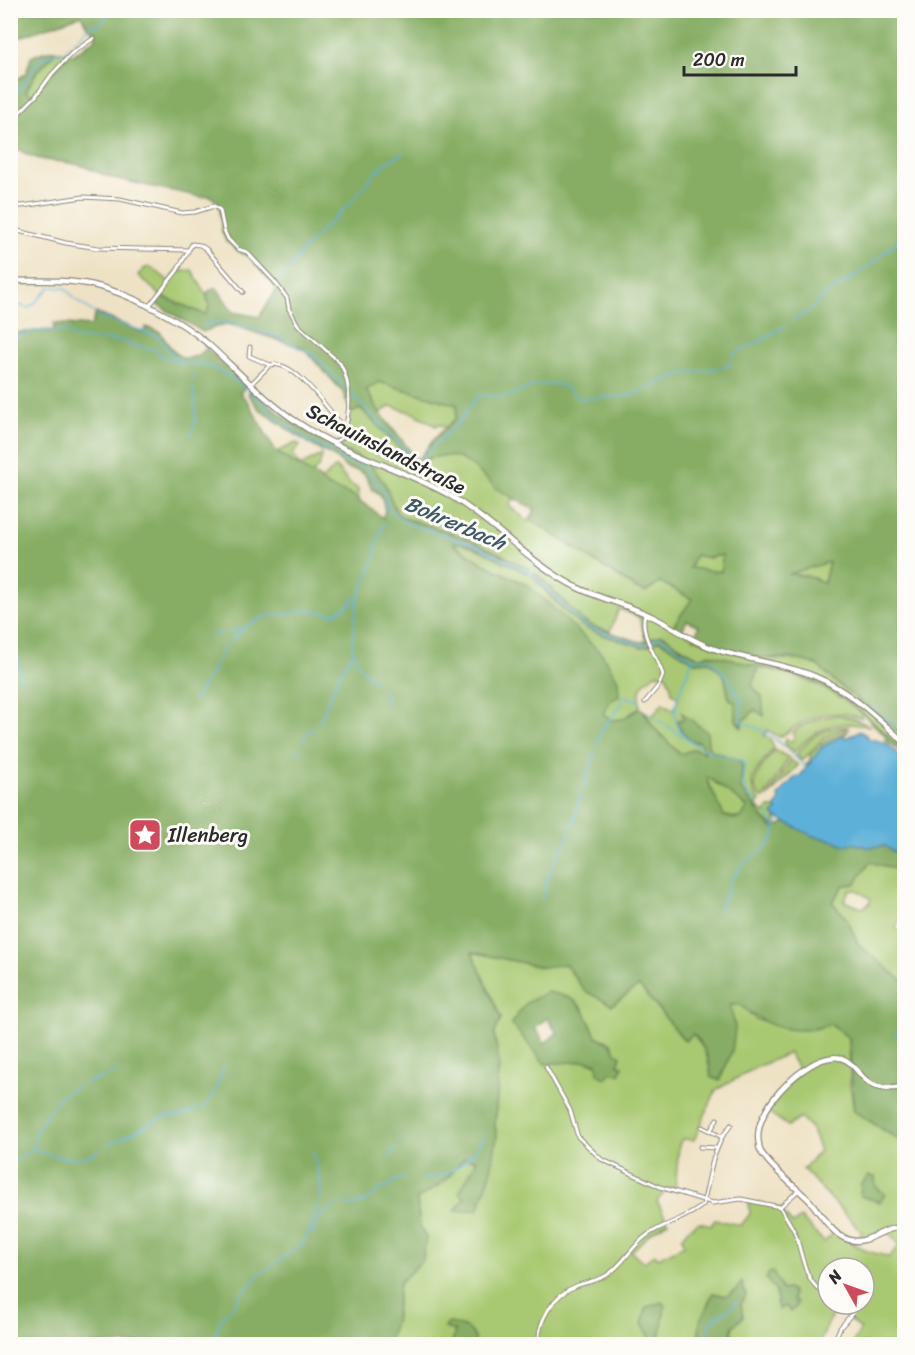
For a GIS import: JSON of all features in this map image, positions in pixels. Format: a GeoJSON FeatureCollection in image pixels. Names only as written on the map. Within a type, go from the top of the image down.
{"type":"FeatureCollection","features":[{"type":"Feature","properties":{"kind":"main road","name":"Schauinslandstraße"},"geometry":{"type":"LineString","coordinates":[[10,281],[63,281],[92,285],[116,292],[148,307],[189,329],[299,424],[333,443],[439,490],[472,510],[565,580],[592,594],[645,613],[706,646],[802,672],[831,684],[857,701],[904,742]]}},
{"type":"Feature","properties":{"kind":"main road"},"geometry":{"type":"LineString","coordinates":[[904,1087],[874,1086],[849,1061],[843,1058],[828,1058],[793,1077],[776,1095],[766,1112],[758,1134],[763,1156],[835,1231],[852,1241],[867,1240],[891,1228],[904,1228]]}},
{"type":"Feature","properties":{"kind":"street"},"geometry":{"type":"LineString","coordinates":[[10,122],[36,96],[52,74],[72,53],[94,38]]}},
{"type":"Feature","properties":{"kind":"street"},"geometry":{"type":"LineString","coordinates":[[10,206],[83,197],[120,199],[182,213],[195,212],[212,206],[218,207],[228,239],[238,249],[247,252],[275,282],[287,298],[289,309],[298,325],[340,363],[349,386],[345,429],[342,437],[333,443]]}},
{"type":"Feature","properties":{"kind":"street"},"geometry":{"type":"LineString","coordinates":[[10,229],[66,243],[98,248],[188,250]]}},
{"type":"Feature","properties":{"kind":"street"},"geometry":{"type":"LineString","coordinates":[[148,307],[177,271],[192,244],[201,245],[206,249],[243,292]]}},
{"type":"Feature","properties":{"kind":"street"},"geometry":{"type":"LineString","coordinates":[[250,347],[249,356],[270,365],[278,364],[301,379],[345,429]]}},
{"type":"Feature","properties":{"kind":"street"},"geometry":{"type":"LineString","coordinates":[[251,384],[270,365]]}},
{"type":"Feature","properties":{"kind":"street"},"geometry":{"type":"LineString","coordinates":[[645,613],[643,620],[647,640],[661,669],[663,679],[645,702]]}},
{"type":"Feature","properties":{"kind":"street"},"geometry":{"type":"LineString","coordinates":[[546,1067],[570,1110],[578,1137],[592,1152],[610,1164],[660,1187],[713,1203],[749,1200],[780,1207],[795,1233],[811,1281],[816,1288]]}},
{"type":"Feature","properties":{"kind":"street"},"geometry":{"type":"LineString","coordinates":[[711,1130],[717,1119]]}},
{"type":"Feature","properties":{"kind":"street"},"geometry":{"type":"LineString","coordinates":[[539,1344],[544,1316],[562,1295],[576,1286],[609,1274],[644,1238],[699,1208],[704,1200],[717,1148],[731,1125]]}},
{"type":"Feature","properties":{"kind":"street"},"geometry":{"type":"LineString","coordinates":[[702,1127],[722,1137]]}},
{"type":"Feature","properties":{"kind":"street"},"geometry":{"type":"LineString","coordinates":[[700,1147],[717,1148]]}},
{"type":"Feature","properties":{"kind":"street"},"geometry":{"type":"LineString","coordinates":[[780,1207],[798,1190]]}},
{"type":"Feature","properties":{"kind":"street"},"geometry":{"type":"LineString","coordinates":[[833,1344],[840,1328],[850,1316]]}},
{"type":"Feature","properties":{"kind":"green space"},"geometry":{"type":"Polygon","coordinates":[[[11,11],[904,11],[904,737],[816,664],[791,658],[760,658],[717,647],[694,638],[699,626],[687,620],[682,631],[673,626],[692,599],[661,582],[645,592],[637,589],[530,519],[535,510],[494,487],[476,469],[461,459],[444,456],[421,461],[419,459],[435,438],[456,418],[457,405],[379,382],[366,390],[380,413],[416,458],[412,461],[361,409],[351,413],[343,392],[303,348],[232,325],[225,324],[203,332],[156,304],[161,296],[206,315],[209,306],[206,293],[216,287],[233,312],[259,317],[277,289],[249,257],[226,241],[222,232],[219,203],[210,196],[200,197],[132,183],[106,176],[80,165],[40,159],[19,149],[11,151],[10,83],[26,74],[31,57],[54,50],[52,56],[36,73],[26,91],[32,96],[69,54],[73,55],[95,39],[96,34],[87,26],[81,15],[18,38],[11,38],[11,11]],[[695,555],[690,568],[721,572],[722,555],[709,558],[695,555]],[[829,562],[789,574],[807,576],[824,583],[829,562]]]}},
{"type":"Feature","properties":{"kind":"green space"},"geometry":{"type":"Polygon","coordinates":[[[54,50],[69,54],[31,96],[26,91],[36,73],[52,56],[54,50]]]}},
{"type":"Feature","properties":{"kind":"green space"},"geometry":{"type":"Polygon","coordinates":[[[151,267],[170,282],[176,272],[192,270],[209,300],[208,314],[161,296],[138,275],[145,268],[151,267]]]}},
{"type":"Feature","properties":{"kind":"green space"},"geometry":{"type":"Polygon","coordinates":[[[96,313],[144,332],[146,327],[160,332],[175,352],[185,358],[192,358],[207,348],[246,385],[240,393],[248,402],[276,452],[313,473],[328,487],[352,495],[383,518],[385,510],[380,494],[372,489],[365,475],[346,468],[335,457],[311,445],[259,409],[248,394],[251,390],[287,419],[308,432],[369,462],[385,484],[397,513],[404,518],[468,539],[530,569],[528,573],[472,546],[454,542],[454,545],[486,565],[527,585],[602,654],[618,680],[619,696],[610,701],[603,714],[611,720],[623,719],[640,708],[654,728],[680,754],[694,749],[704,752],[700,742],[689,738],[681,730],[677,721],[684,718],[682,713],[707,732],[708,746],[712,751],[739,760],[742,765],[741,789],[773,828],[834,803],[904,821],[904,871],[870,862],[855,884],[844,885],[832,902],[847,919],[859,945],[904,982],[904,1143],[854,1111],[849,1038],[830,1024],[805,1030],[782,1028],[761,1020],[740,1005],[730,1005],[735,1027],[732,1051],[720,1080],[711,1077],[706,1054],[693,1034],[685,1041],[639,986],[612,1005],[585,991],[565,964],[542,967],[472,952],[501,1018],[494,1034],[499,1062],[495,1125],[497,1137],[490,1176],[478,1210],[455,1211],[465,1198],[459,1193],[477,1160],[464,1158],[445,1181],[417,1199],[420,1227],[426,1237],[423,1260],[399,1283],[395,1323],[387,1344],[11,1344],[11,333],[54,330],[54,323],[91,326],[96,313]],[[708,777],[707,780],[724,816],[734,819],[741,818],[747,807],[708,777]]]}},
{"type":"Feature","properties":{"kind":"green space"},"geometry":{"type":"Polygon","coordinates":[[[379,382],[457,405],[456,418],[446,428],[439,424],[436,426],[416,414],[391,406],[380,413],[366,390],[379,382]]]}},
{"type":"Feature","properties":{"kind":"green space"},"geometry":{"type":"Polygon","coordinates":[[[361,408],[412,461],[416,458],[421,461],[444,456],[461,459],[476,469],[494,487],[514,498],[509,506],[529,522],[530,519],[637,589],[645,592],[660,582],[693,599],[674,625],[676,628],[707,643],[740,654],[803,661],[819,667],[904,737],[904,750],[844,697],[818,682],[777,669],[737,662],[714,655],[709,654],[700,658],[660,635],[646,641],[639,617],[619,609],[610,631],[594,627],[583,621],[534,573],[532,575],[558,605],[588,629],[648,646],[659,640],[695,662],[709,661],[724,675],[729,698],[735,703],[736,720],[742,727],[743,721],[755,710],[763,715],[762,697],[752,686],[758,668],[786,673],[814,683],[840,697],[862,714],[861,718],[846,714],[814,717],[779,737],[767,730],[764,735],[770,739],[774,748],[755,773],[752,787],[760,801],[756,806],[764,813],[769,808],[778,808],[775,825],[772,826],[740,788],[742,765],[739,760],[712,751],[708,746],[707,732],[695,742],[700,742],[704,752],[694,749],[680,754],[654,728],[644,711],[652,716],[663,703],[674,710],[678,698],[672,693],[666,675],[657,673],[641,687],[640,708],[623,719],[611,720],[603,714],[610,701],[579,633],[527,585],[486,565],[454,542],[472,546],[527,573],[507,557],[488,548],[441,529],[404,518],[397,513],[385,484],[335,446],[344,443],[351,413],[361,408]]]}},
{"type":"Feature","properties":{"kind":"green space"},"geometry":{"type":"Polygon","coordinates":[[[296,443],[300,445],[293,454],[300,466],[322,455],[319,466],[311,474],[276,452],[296,443]]]}},
{"type":"Feature","properties":{"kind":"green space"},"geometry":{"type":"Polygon","coordinates":[[[336,467],[349,483],[358,489],[359,501],[320,481],[336,467]]]}},
{"type":"Feature","properties":{"kind":"green space"},"geometry":{"type":"Polygon","coordinates":[[[695,555],[709,558],[722,555],[721,572],[689,568],[695,555]]]}},
{"type":"Feature","properties":{"kind":"green space"},"geometry":{"type":"Polygon","coordinates":[[[829,561],[824,583],[815,578],[788,574],[829,561]]]}},
{"type":"Feature","properties":{"kind":"green space"},"geometry":{"type":"Polygon","coordinates":[[[534,573],[583,621],[594,627],[640,642],[646,641],[648,646],[641,647],[606,636],[581,624],[550,596],[532,575],[534,573]]]}},
{"type":"Feature","properties":{"kind":"green space"},"geometry":{"type":"Polygon","coordinates":[[[660,635],[700,658],[706,655],[722,656],[787,672],[823,685],[860,710],[904,750],[904,753],[885,740],[886,736],[844,700],[821,686],[771,669],[758,668],[752,686],[762,697],[764,716],[755,710],[743,721],[741,727],[736,720],[735,703],[729,698],[724,675],[709,661],[695,662],[659,640],[651,645],[648,640],[660,635]]]}},
{"type":"Feature","properties":{"kind":"green space"},"geometry":{"type":"Polygon","coordinates":[[[838,715],[870,726],[842,724],[826,728],[812,736],[793,753],[784,743],[786,738],[791,742],[795,737],[792,733],[803,725],[820,718],[838,715]]]}},
{"type":"Feature","properties":{"kind":"green space"},"geometry":{"type":"Polygon","coordinates":[[[840,727],[849,727],[824,738],[802,761],[796,755],[815,736],[840,727]]]}},
{"type":"Feature","properties":{"kind":"green space"},"geometry":{"type":"Polygon","coordinates":[[[849,730],[812,769],[806,765],[810,760],[810,755],[825,741],[849,730]]]}},
{"type":"Feature","properties":{"kind":"green space"},"geometry":{"type":"Polygon","coordinates":[[[775,750],[789,758],[762,798],[757,792],[755,780],[761,767],[775,750]]]}},
{"type":"Feature","properties":{"kind":"green space"},"geometry":{"type":"Polygon","coordinates":[[[791,760],[798,765],[767,798],[791,760]]]}},
{"type":"Feature","properties":{"kind":"green space"},"geometry":{"type":"Polygon","coordinates":[[[708,777],[748,807],[741,818],[724,816],[708,777]]]}},
{"type":"Feature","properties":{"kind":"green space"},"geometry":{"type":"Polygon","coordinates":[[[870,862],[904,871],[904,913],[896,928],[904,934],[904,982],[858,945],[847,919],[832,902],[844,885],[855,884],[870,862]],[[849,890],[844,901],[862,908],[869,904],[871,899],[857,890],[849,890]]]}},
{"type":"Feature","properties":{"kind":"green space"},"geometry":{"type":"Polygon","coordinates":[[[472,952],[542,967],[565,964],[585,991],[639,986],[685,1041],[693,1034],[701,1044],[706,1054],[711,1077],[725,1059],[732,1044],[734,1028],[730,1005],[740,1004],[757,1020],[815,1029],[830,1024],[849,1038],[850,1084],[854,1111],[904,1143],[904,1344],[852,1344],[861,1329],[848,1319],[850,1316],[876,1316],[876,1256],[816,1256],[816,1316],[832,1316],[819,1344],[728,1344],[733,1326],[743,1317],[741,1304],[735,1291],[726,1297],[713,1293],[701,1322],[698,1344],[387,1344],[395,1323],[399,1283],[423,1260],[417,1199],[445,1181],[464,1158],[478,1160],[460,1193],[466,1198],[455,1210],[478,1210],[497,1137],[495,1125],[499,1062],[494,1034],[501,1018],[472,952]],[[526,1003],[545,1064],[588,1062],[620,1074],[622,1066],[618,1065],[612,1043],[596,1036],[582,1007],[526,1003]],[[789,1053],[753,1069],[716,1090],[694,1140],[682,1139],[679,1145],[675,1190],[667,1189],[657,1201],[668,1222],[650,1233],[631,1252],[644,1262],[655,1254],[658,1258],[685,1245],[682,1238],[687,1230],[699,1222],[711,1225],[715,1220],[741,1225],[750,1214],[749,1202],[779,1208],[792,1224],[801,1218],[824,1242],[836,1231],[858,1239],[862,1232],[803,1169],[820,1151],[811,1128],[801,1118],[788,1126],[767,1111],[800,1072],[789,1053]],[[884,1231],[852,1243],[867,1251],[889,1257],[900,1245],[884,1231]]]}},
{"type":"Feature","properties":{"kind":"green space"},"geometry":{"type":"Polygon","coordinates":[[[547,992],[568,997],[574,1001],[583,1010],[596,1036],[610,1044],[621,1056],[618,1065],[623,1066],[620,1074],[610,1072],[607,1077],[603,1077],[598,1073],[597,1063],[586,1061],[545,1064],[511,1023],[526,1003],[547,992]],[[547,1018],[535,1028],[545,1043],[557,1033],[547,1018]]]}},
{"type":"Feature","properties":{"kind":"green space"},"geometry":{"type":"Polygon","coordinates":[[[869,1176],[875,1177],[876,1187],[885,1194],[880,1202],[860,1196],[861,1184],[869,1176]]]}},
{"type":"Feature","properties":{"kind":"green space"},"geometry":{"type":"Polygon","coordinates":[[[773,1272],[782,1290],[788,1289],[793,1292],[793,1301],[797,1303],[790,1312],[786,1306],[779,1309],[776,1303],[778,1301],[775,1290],[766,1279],[769,1273],[773,1272]]]}},
{"type":"Feature","properties":{"kind":"green space"},"geometry":{"type":"Polygon","coordinates":[[[742,1282],[746,1295],[741,1304],[743,1317],[733,1326],[728,1344],[698,1344],[700,1322],[713,1293],[726,1296],[735,1291],[742,1282]]]}},
{"type":"Feature","properties":{"kind":"green space"},"geometry":{"type":"Polygon","coordinates":[[[662,1302],[665,1306],[661,1334],[654,1344],[642,1324],[646,1307],[662,1302]]]}},
{"type":"Feature","properties":{"kind":"green space"},"geometry":{"type":"Polygon","coordinates":[[[451,1323],[465,1327],[471,1332],[475,1344],[452,1344],[455,1331],[445,1328],[451,1323]]]}},
{"type":"Feature","properties":{"kind":"water"},"geometry":{"type":"Polygon","coordinates":[[[859,731],[869,739],[880,741],[890,747],[904,764],[904,853],[892,851],[885,846],[867,847],[853,843],[846,846],[836,841],[813,836],[773,814],[780,800],[778,796],[795,777],[800,776],[822,747],[843,735],[846,738],[859,731]]]}},
{"type":"Feature","properties":{"kind":"waterway"},"geometry":{"type":"LineString","coordinates":[[65,50],[88,27],[100,24],[114,10]]}},
{"type":"Feature","properties":{"kind":"waterway"},"geometry":{"type":"LineString","coordinates":[[10,97],[17,93],[42,57],[63,52]]}},
{"type":"Feature","properties":{"kind":"waterway"},"geometry":{"type":"LineString","coordinates":[[314,238],[347,206],[380,168],[403,154]]}},
{"type":"Feature","properties":{"kind":"waterway"},"geometry":{"type":"LineString","coordinates":[[793,320],[808,312],[826,294],[869,266],[904,235]]}},
{"type":"Feature","properties":{"kind":"waterway"},"geometry":{"type":"LineString","coordinates":[[280,281],[312,239]]}},
{"type":"Feature","properties":{"kind":"waterway","name":"Bohrerbach"},"geometry":{"type":"LineString","coordinates":[[10,300],[28,308],[50,287],[65,288],[76,300],[100,317],[157,336],[180,363],[204,364],[229,376],[265,405],[271,413],[309,442],[338,454],[343,461],[368,470],[375,483],[385,491],[386,507],[404,522],[478,546],[531,573],[583,624],[590,628],[641,645],[660,637],[692,658],[709,659],[731,680],[742,702],[741,719],[743,723],[769,735],[807,768]]}},
{"type":"Feature","properties":{"kind":"waterway"},"geometry":{"type":"LineString","coordinates":[[203,326],[215,322],[231,323],[273,335],[312,354],[346,388]]}},
{"type":"Feature","properties":{"kind":"waterway"},"geometry":{"type":"LineString","coordinates":[[732,355],[784,326]]}},
{"type":"Feature","properties":{"kind":"waterway"},"geometry":{"type":"LineString","coordinates":[[10,339],[33,331],[67,332],[76,338],[127,341],[129,345],[157,350],[163,357],[176,361]]}},
{"type":"Feature","properties":{"kind":"waterway"},"geometry":{"type":"LineString","coordinates":[[478,396],[505,397],[535,385],[554,384],[562,385],[580,399],[629,396],[678,375],[728,366],[731,361]]}},
{"type":"Feature","properties":{"kind":"waterway"},"geometry":{"type":"LineString","coordinates":[[193,375],[193,380]]}},
{"type":"Feature","properties":{"kind":"waterway"},"geometry":{"type":"LineString","coordinates":[[191,435],[196,422],[194,387]]}},
{"type":"Feature","properties":{"kind":"waterway"},"geometry":{"type":"LineString","coordinates":[[352,394],[414,460]]}},
{"type":"Feature","properties":{"kind":"waterway"},"geometry":{"type":"LineString","coordinates":[[419,460],[459,422],[477,397]]}},
{"type":"Feature","properties":{"kind":"waterway"},"geometry":{"type":"LineString","coordinates":[[10,494],[17,519]]}},
{"type":"Feature","properties":{"kind":"waterway"},"geometry":{"type":"LineString","coordinates":[[320,722],[339,677],[354,651],[352,646],[358,599],[376,555],[376,543],[383,526],[386,525]]}},
{"type":"Feature","properties":{"kind":"waterway"},"geometry":{"type":"LineString","coordinates":[[10,577],[17,527]]}},
{"type":"Feature","properties":{"kind":"waterway"},"geometry":{"type":"LineString","coordinates":[[230,642],[244,628],[263,617],[311,610],[334,614],[349,605],[355,598]]}},
{"type":"Feature","properties":{"kind":"waterway"},"geometry":{"type":"LineString","coordinates":[[229,632],[242,628]]}},
{"type":"Feature","properties":{"kind":"waterway"},"geometry":{"type":"LineString","coordinates":[[212,634],[222,633]]}},
{"type":"Feature","properties":{"kind":"waterway"},"geometry":{"type":"LineString","coordinates":[[10,638],[18,657],[21,681]]}},
{"type":"Feature","properties":{"kind":"waterway"},"geometry":{"type":"LineString","coordinates":[[193,701],[208,679],[225,646]]}},
{"type":"Feature","properties":{"kind":"waterway"},"geometry":{"type":"LineString","coordinates":[[354,653],[360,666],[376,683]]}},
{"type":"Feature","properties":{"kind":"waterway"},"geometry":{"type":"LineString","coordinates":[[692,659],[676,703],[676,722],[681,732],[699,747],[722,756],[745,761],[743,773],[745,789],[757,803]]}},
{"type":"Feature","properties":{"kind":"waterway"},"geometry":{"type":"LineString","coordinates":[[383,690],[388,705]]}},
{"type":"Feature","properties":{"kind":"waterway"},"geometry":{"type":"LineString","coordinates":[[597,744],[603,728],[622,704],[621,697],[639,701]]}},
{"type":"Feature","properties":{"kind":"waterway"},"geometry":{"type":"LineString","coordinates":[[874,708],[877,711]]}},
{"type":"Feature","properties":{"kind":"waterway"},"geometry":{"type":"LineString","coordinates":[[648,713],[682,736]]}},
{"type":"Feature","properties":{"kind":"waterway"},"geometry":{"type":"LineString","coordinates":[[882,715],[904,733]]}},
{"type":"Feature","properties":{"kind":"waterway"},"geometry":{"type":"LineString","coordinates":[[303,740],[306,734],[315,727]]}},
{"type":"Feature","properties":{"kind":"waterway"},"geometry":{"type":"LineString","coordinates":[[584,788],[595,751]]}},
{"type":"Feature","properties":{"kind":"waterway"},"geometry":{"type":"LineString","coordinates":[[570,826],[576,819],[581,794]]}},
{"type":"Feature","properties":{"kind":"waterway"},"geometry":{"type":"LineString","coordinates":[[768,814],[774,828]]}},
{"type":"Feature","properties":{"kind":"waterway"},"geometry":{"type":"LineString","coordinates":[[718,912],[732,879],[744,863],[765,849],[773,839],[779,819]]}},
{"type":"Feature","properties":{"kind":"waterway"},"geometry":{"type":"LineString","coordinates":[[553,865],[569,832]]}},
{"type":"Feature","properties":{"kind":"waterway"},"geometry":{"type":"LineString","coordinates":[[542,899],[550,871]]}},
{"type":"Feature","properties":{"kind":"waterway"},"geometry":{"type":"LineString","coordinates":[[895,1037],[904,1022]]}},
{"type":"Feature","properties":{"kind":"waterway"},"geometry":{"type":"LineString","coordinates":[[108,1145],[159,1119],[180,1116],[204,1107],[213,1096],[224,1067]]}},
{"type":"Feature","properties":{"kind":"waterway"},"geometry":{"type":"LineString","coordinates":[[85,1084],[117,1070]]}},
{"type":"Feature","properties":{"kind":"waterway"},"geometry":{"type":"LineString","coordinates":[[32,1148],[35,1143],[35,1134],[46,1115],[61,1096],[78,1086]]}},
{"type":"Feature","properties":{"kind":"waterway"},"geometry":{"type":"LineString","coordinates":[[422,1179],[443,1175],[461,1164],[476,1149],[486,1131]]}},
{"type":"Feature","properties":{"kind":"waterway"},"geometry":{"type":"LineString","coordinates":[[399,1141],[401,1137]]}},
{"type":"Feature","properties":{"kind":"waterway"},"geometry":{"type":"LineString","coordinates":[[390,1158],[395,1146]]}},
{"type":"Feature","properties":{"kind":"waterway"},"geometry":{"type":"LineString","coordinates":[[10,1165],[31,1149],[66,1158],[84,1157],[99,1149]]}},
{"type":"Feature","properties":{"kind":"waterway"},"geometry":{"type":"LineString","coordinates":[[313,1152],[321,1185],[320,1198]]}},
{"type":"Feature","properties":{"kind":"waterway"},"geometry":{"type":"LineString","coordinates":[[342,1204],[359,1204],[382,1188],[387,1188],[395,1180],[404,1179]]}},
{"type":"Feature","properties":{"kind":"waterway"},"geometry":{"type":"LineString","coordinates":[[309,1232],[318,1204]]}},
{"type":"Feature","properties":{"kind":"waterway"},"geometry":{"type":"LineString","coordinates":[[199,1344],[215,1337],[220,1320],[236,1304],[238,1297],[260,1274],[302,1245],[308,1233],[313,1232],[323,1213],[332,1210],[336,1205]]}},
{"type":"Feature","properties":{"kind":"waterway"},"geometry":{"type":"LineString","coordinates":[[707,1344],[711,1322],[737,1301]]}},
{"type":"Feature","properties":{"kind":"waterway"},"geometry":{"type":"LineString","coordinates":[[656,1336],[659,1344]]}},
{"type":"Feature","properties":{"kind":"place","name":"Illenberg"},"geometry":{"type":"Point","coordinates":[145,835]}}]}
